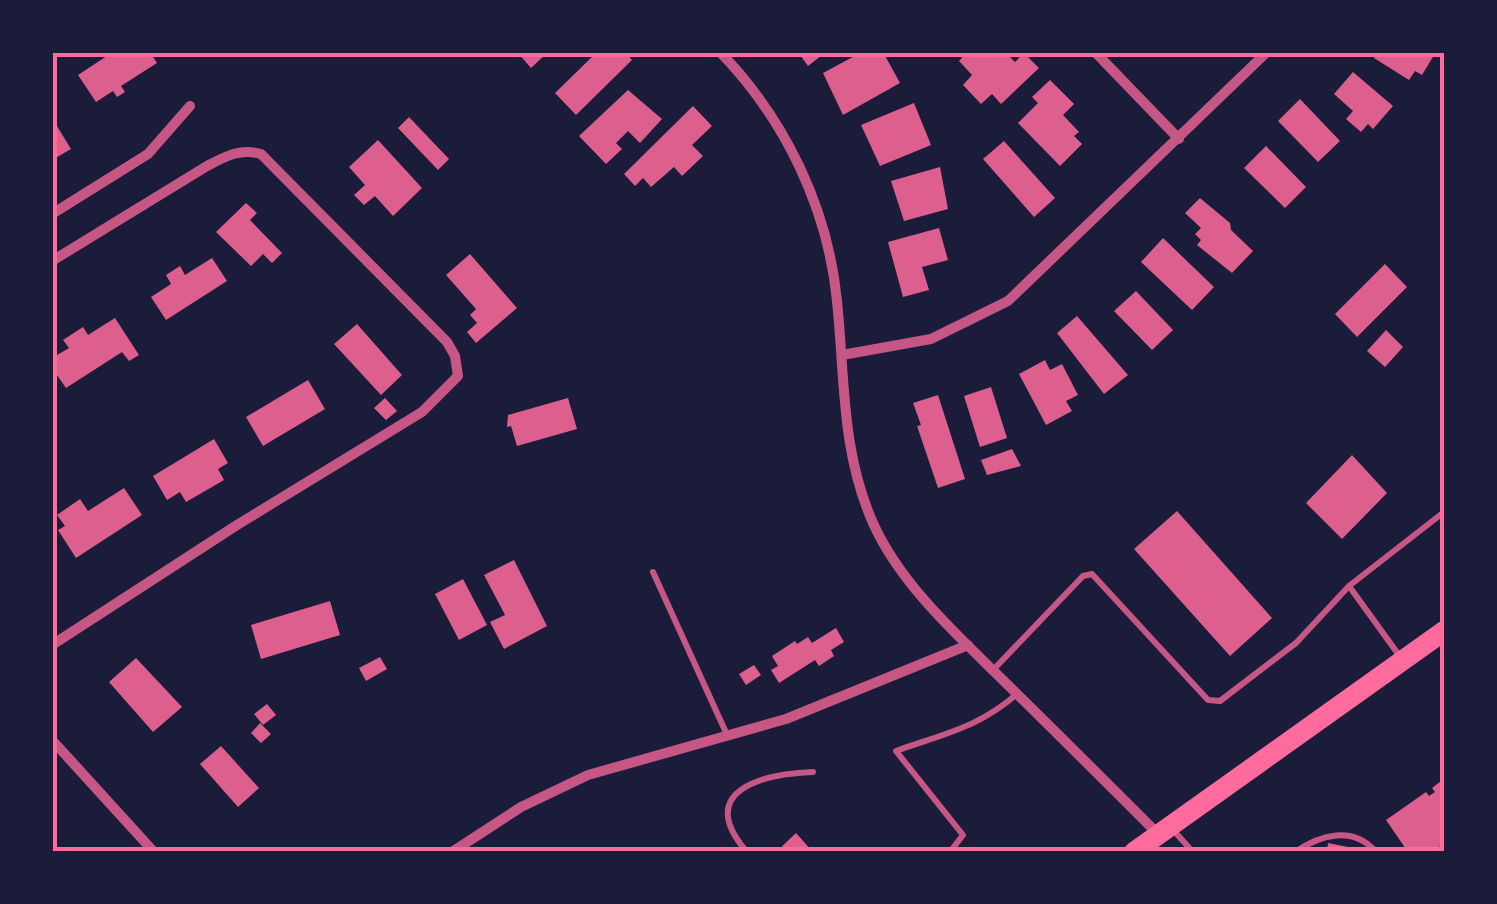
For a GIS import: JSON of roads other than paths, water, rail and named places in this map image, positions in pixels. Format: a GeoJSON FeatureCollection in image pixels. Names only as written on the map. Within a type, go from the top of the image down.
{"type":"FeatureCollection","features":[{"type":"Feature","properties":{"kind":"main road"},"geometry":{"type":"LineString","coordinates":[[1134,852],[1444,631]]}},
{"type":"Feature","properties":{"kind":"street"},"geometry":{"type":"LineString","coordinates":[[720,52],[776,122],[812,196],[834,273],[850,451],[874,525],[906,574],[968,645],[1164,830]]}},
{"type":"Feature","properties":{"kind":"street"},"geometry":{"type":"LineString","coordinates":[[1095,52],[1179,139]]}},
{"type":"Feature","properties":{"kind":"street"},"geometry":{"type":"LineString","coordinates":[[842,355],[931,339],[992,312],[1042,272],[1268,52]]}},
{"type":"Feature","properties":{"kind":"street"},"geometry":{"type":"LineString","coordinates":[[52,214],[148,154],[190,106]]}},
{"type":"Feature","properties":{"kind":"street"},"geometry":{"type":"LineString","coordinates":[[52,262],[208,166],[234,152],[249,150],[261,154],[446,342],[455,356],[458,376],[422,412],[52,645]]}},
{"type":"Feature","properties":{"kind":"street"},"geometry":{"type":"LineString","coordinates":[[452,852],[558,787],[630,762],[729,738],[841,699],[968,645]]}},
{"type":"Feature","properties":{"kind":"street"},"geometry":{"type":"LineString","coordinates":[[52,740],[154,852]]}},
{"type":"Feature","properties":{"kind":"lane"},"geometry":{"type":"LineString","coordinates":[[993,670],[1083,576],[1092,574],[1208,700],[1220,701],[1296,643],[1349,586],[1444,512]]}},
{"type":"Feature","properties":{"kind":"lane"},"geometry":{"type":"LineString","coordinates":[[653,572],[729,738]]}},
{"type":"Feature","properties":{"kind":"lane"},"geometry":{"type":"LineString","coordinates":[[1349,586],[1403,660]]}},
{"type":"Feature","properties":{"kind":"lane"},"geometry":{"type":"LineString","coordinates":[[950,852],[963,835],[896,751],[971,727],[990,718],[1017,694]]}},
{"type":"Feature","properties":{"kind":"lane"},"geometry":{"type":"LineString","coordinates":[[747,852],[730,832],[727,812],[734,796],[750,781],[763,777],[813,772]]}},
{"type":"Feature","properties":{"kind":"lane"},"geometry":{"type":"LineString","coordinates":[[1164,830],[1193,852]]}},
{"type":"Feature","properties":{"kind":"lane"},"geometry":{"type":"LineString","coordinates":[[1295,852],[1315,838],[1340,834],[1376,852]]}}]}
